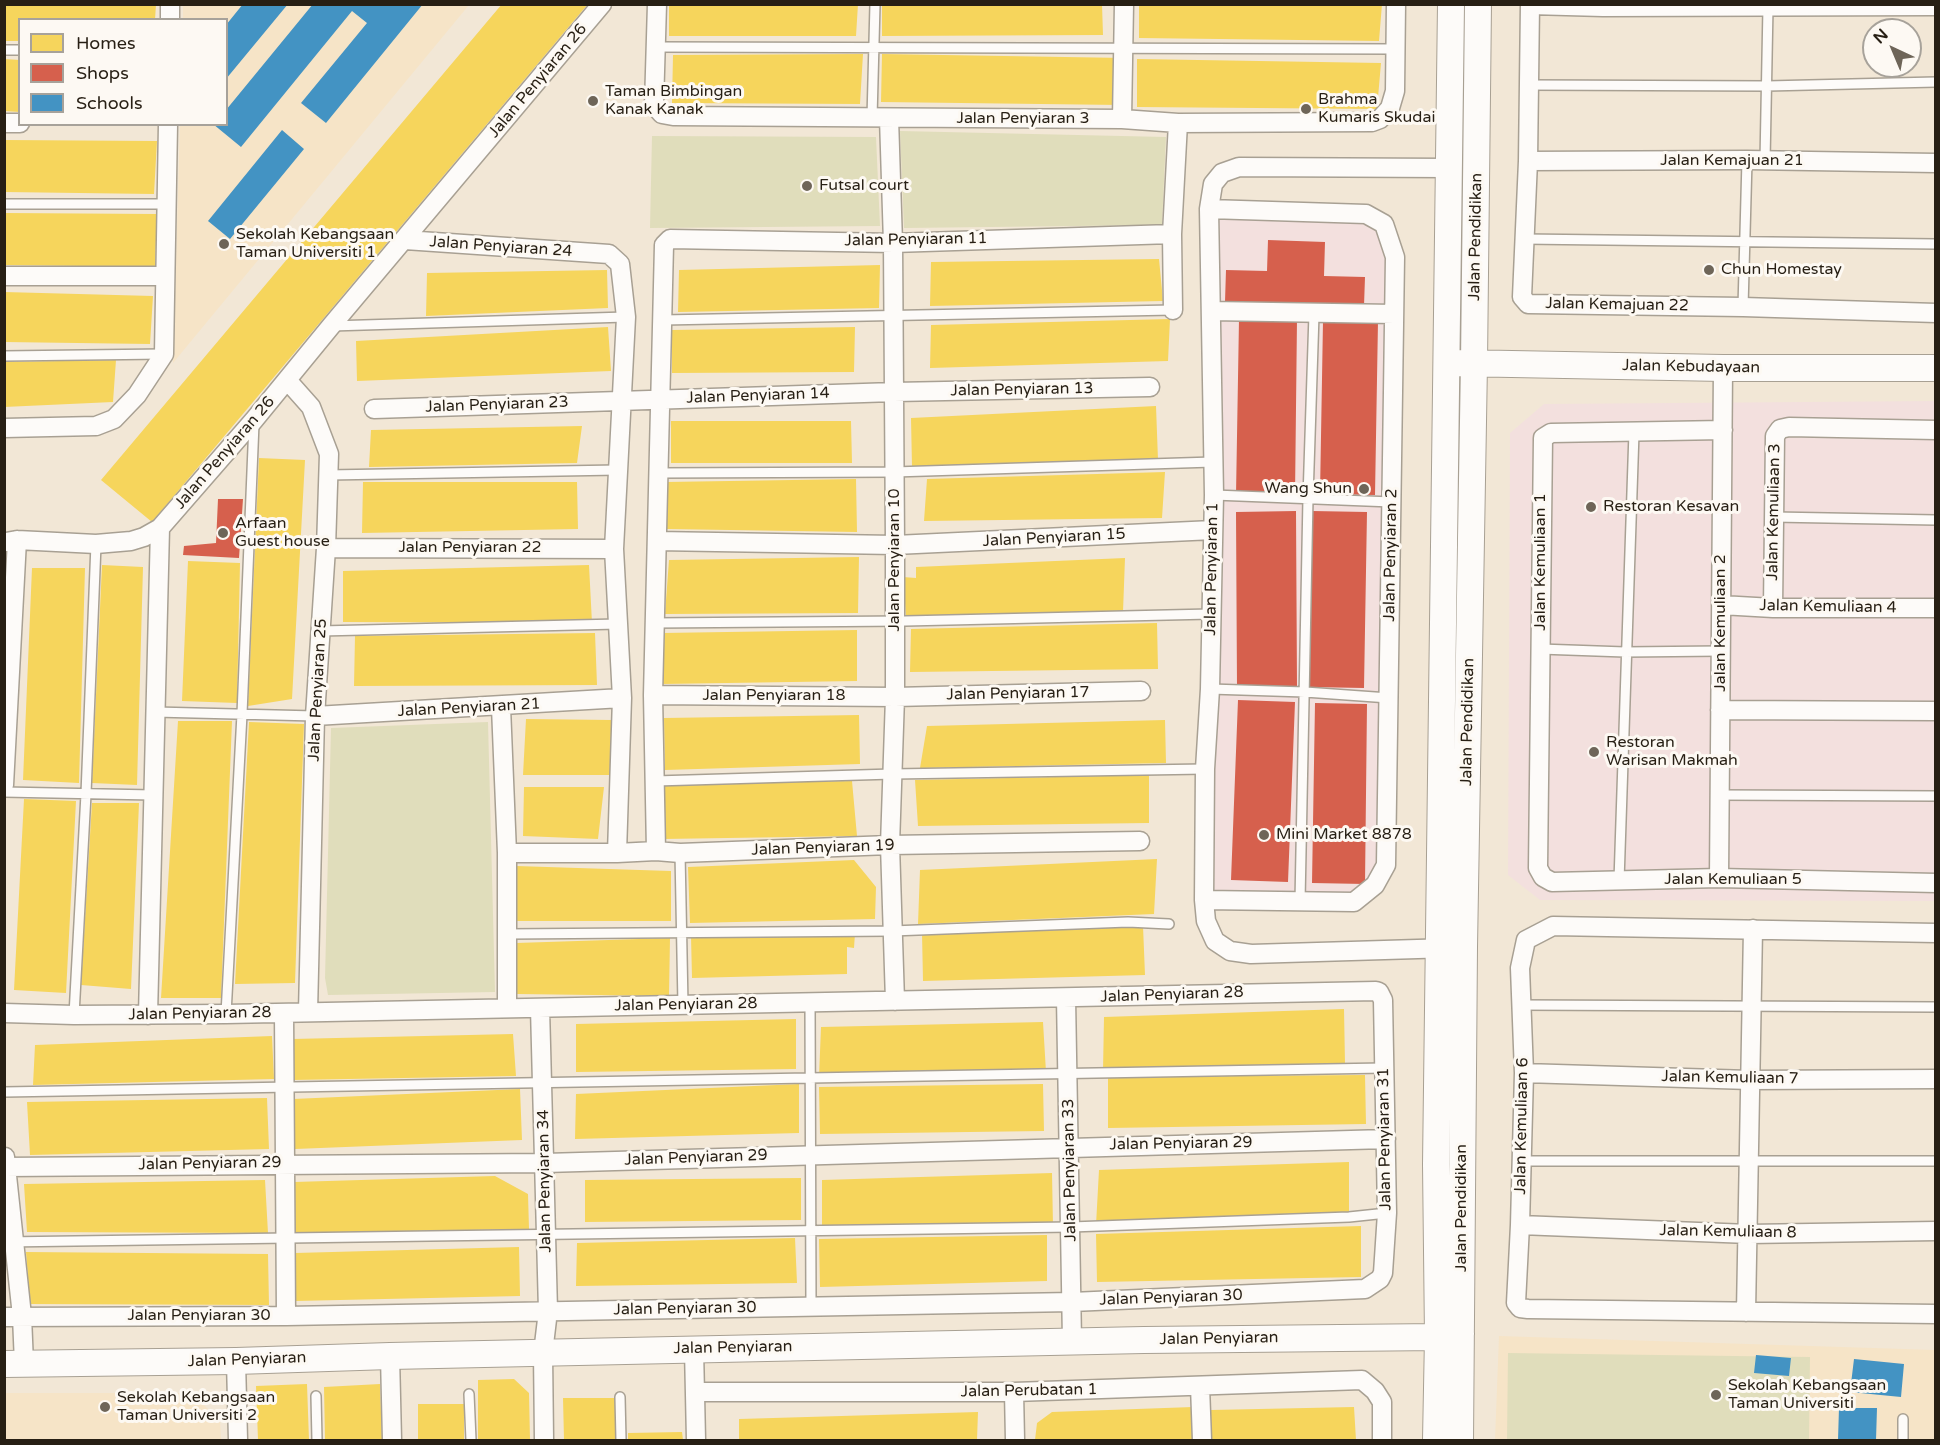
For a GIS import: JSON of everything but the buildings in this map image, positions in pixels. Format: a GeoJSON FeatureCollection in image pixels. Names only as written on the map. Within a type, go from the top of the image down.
{"type":"FeatureCollection","features":[{"type":"Feature","properties":{"kind":"main road","name":"Jalan Pendidikan"},"geometry":{"type":"LineString","coordinates":[[1450,4],[1447,363],[1451,948]]}},
{"type":"Feature","properties":{"kind":"main road","name":"Jalan Pendidikan"},"geometry":{"type":"LineString","coordinates":[[1460,1440],[1449,1335],[1436,1164],[1451,948],[1474,363],[1478,4]]}},
{"type":"Feature","properties":{"kind":"main road","name":"Jalan Kebudayaan"},"geometry":{"type":"LineString","coordinates":[[1447,363],[1723,368],[1935,368]]}},
{"type":"Feature","properties":{"kind":"main road","name":"Jalan Pendidikan"},"geometry":{"type":"LineString","coordinates":[[1436,1440],[1449,1335]]}},
{"type":"Feature","properties":{"kind":"main road","name":"Jalan Penyiaran"},"geometry":{"type":"LineString","coordinates":[[14,1364],[1449,1335]]}},
{"type":"Feature","properties":{"kind":"street","name":"Jalan Penyiaran 26"},"geometry":{"type":"LineString","coordinates":[[159,528],[254,420],[602,4]]}},
{"type":"Feature","properties":{"kind":"street"},"geometry":{"type":"LineString","coordinates":[[656,47],[657,4]]}},
{"type":"Feature","properties":{"kind":"street"},"geometry":{"type":"LineString","coordinates":[[1122,119],[1124,4]]}},
{"type":"Feature","properties":{"kind":"street"},"geometry":{"type":"LineString","coordinates":[[1395,49],[1396,4]]}},
{"type":"Feature","properties":{"kind":"street"},"geometry":{"type":"LineString","coordinates":[[1530,5],[1935,6]]}},
{"type":"Feature","properties":{"kind":"street","name":"Jalan Kemajuan 22"},"geometry":{"type":"LineString","coordinates":[[1530,5],[1528,161],[1522,297],[1528,304],[1935,313]]}},
{"type":"Feature","properties":{"kind":"street","name":"Jalan Penyiaran 3"},"geometry":{"type":"LineString","coordinates":[[656,47],[654,105],[662,114],[673,116],[1122,119],[1178,123],[1372,122],[1390,108],[1395,91],[1395,49]]}},
{"type":"Feature","properties":{"kind":"street","name":"Jalan Penyiaran 10"},"geometry":{"type":"LineString","coordinates":[[881,118],[893,243],[895,697],[890,845],[895,1001]]}},
{"type":"Feature","properties":{"kind":"street"},"geometry":{"type":"LineString","coordinates":[[1173,310],[1172,234],[1178,123]]}},
{"type":"Feature","properties":{"kind":"street"},"geometry":{"type":"LineString","coordinates":[[4,428],[96,426],[114,419],[137,395],[164,354],[168,126]]}},
{"type":"Feature","properties":{"kind":"street","name":"Jalan Kemajuan 21"},"geometry":{"type":"LineString","coordinates":[[1528,161],[1935,164]]}},
{"type":"Feature","properties":{"kind":"street","name":"Jalan Penyiaran 1"},"geometry":{"type":"LineString","coordinates":[[1449,168],[1239,167],[1222,173],[1214,184],[1209,209],[1214,495],[1210,689],[1205,769],[1204,900],[1206,921],[1215,941],[1230,951],[1251,954],[1451,948]]}},
{"type":"Feature","properties":{"kind":"street","name":"Jalan Penyiaran 2"},"geometry":{"type":"LineString","coordinates":[[1204,900],[1354,902],[1375,885],[1386,865],[1395,257],[1384,224],[1366,214],[1209,209]]}},
{"type":"Feature","properties":{"kind":"street","name":"Jalan Penyiaran 11"},"geometry":{"type":"LineString","coordinates":[[663,320],[664,245],[670,238],[893,243],[1172,234]]}},
{"type":"Feature","properties":{"kind":"street","name":"Jalan Penyiaran 24"},"geometry":{"type":"LineString","coordinates":[[405,240],[609,254],[620,264],[626,317]]}},
{"type":"Feature","properties":{"kind":"street"},"geometry":{"type":"LineString","coordinates":[[4,276],[164,276]]}},
{"type":"Feature","properties":{"kind":"street"},"geometry":{"type":"LineString","coordinates":[[1211,311],[1394,314]]}},
{"type":"Feature","properties":{"kind":"street"},"geometry":{"type":"LineString","coordinates":[[617,853],[622,698],[614,549],[626,317]]}},
{"type":"Feature","properties":{"kind":"street"},"geometry":{"type":"LineString","coordinates":[[656,851],[653,695],[663,320]]}},
{"type":"Feature","properties":{"kind":"street","name":"Jalan Kemuliaan 2"},"geometry":{"type":"LineString","coordinates":[[1719,878],[1723,368]]}},
{"type":"Feature","properties":{"kind":"street","name":"Jalan Penyiaran 25"},"geometry":{"type":"LineString","coordinates":[[287,380],[311,407],[329,454],[326,548],[315,716],[308,1012]]}},
{"type":"Feature","properties":{"kind":"street","name":"Jalan Penyiaran 13"},"geometry":{"type":"LineString","coordinates":[[894,392],[1150,387]]}},
{"type":"Feature","properties":{"kind":"street","name":"Jalan Penyiaran 14"},"geometry":{"type":"LineString","coordinates":[[621,401],[894,392]]}},
{"type":"Feature","properties":{"kind":"street","name":"Jalan Penyiaran 23"},"geometry":{"type":"LineString","coordinates":[[374,409],[621,401]]}},
{"type":"Feature","properties":{"kind":"street","name":"Jalan Kemuliaan 3"},"geometry":{"type":"LineString","coordinates":[[1773,608],[1775,436],[1780,429],[1789,427],[1935,430]]}},
{"type":"Feature","properties":{"kind":"street","name":"Jalan Kemuliaan 1"},"geometry":{"type":"LineString","coordinates":[[1538,868],[1541,445],[1543,438],[1551,433],[1723,430]]}},
{"type":"Feature","properties":{"kind":"street"},"geometry":{"type":"LineString","coordinates":[[4,785],[10,541],[96,544],[131,541],[144,537],[159,528]]}},
{"type":"Feature","properties":{"kind":"street"},"geometry":{"type":"LineString","coordinates":[[148,1015],[159,528]]}},
{"type":"Feature","properties":{"kind":"street","name":"Jalan Penyiaran 15"},"geometry":{"type":"LineString","coordinates":[[657,542],[895,545],[1213,530]]}},
{"type":"Feature","properties":{"kind":"street","name":"Jalan Penyiaran 22"},"geometry":{"type":"LineString","coordinates":[[326,548],[614,549]]}},
{"type":"Feature","properties":{"kind":"street","name":"Jalan Kemuliaan 4"},"geometry":{"type":"LineString","coordinates":[[1721,605],[1773,608],[1935,608]]}},
{"type":"Feature","properties":{"kind":"street","name":"Jalan Penyiaran 17"},"geometry":{"type":"LineString","coordinates":[[895,697],[1140,691]]}},
{"type":"Feature","properties":{"kind":"street","name":"Jalan Penyiaran 18"},"geometry":{"type":"LineString","coordinates":[[653,695],[895,697]]}},
{"type":"Feature","properties":{"kind":"street","name":"Jalan Penyiaran 21"},"geometry":{"type":"LineString","coordinates":[[315,716],[501,707],[622,698]]}},
{"type":"Feature","properties":{"kind":"street"},"geometry":{"type":"LineString","coordinates":[[501,707],[507,853],[507,1008]]}},
{"type":"Feature","properties":{"kind":"street"},"geometry":{"type":"LineString","coordinates":[[1720,710],[1935,711]]}},
{"type":"Feature","properties":{"kind":"street","name":"Jalan Penyiaran 19"},"geometry":{"type":"LineString","coordinates":[[507,853],[656,851],[680,853],[890,845],[1140,841]]}},
{"type":"Feature","properties":{"kind":"street","name":"Jalan Kemuliaan 5"},"geometry":{"type":"LineString","coordinates":[[1538,868],[1544,877],[1552,882],[1719,878],[1935,882]]}},
{"type":"Feature","properties":{"kind":"street","name":"Jalan Kemuliaan 6"},"geometry":{"type":"LineString","coordinates":[[1935,933],[1553,927],[1526,940],[1520,968],[1524,1073],[1516,1303],[1520,1308],[1935,1314]]}},
{"type":"Feature","properties":{"kind":"street"},"geometry":{"type":"LineString","coordinates":[[1746,1312],[1753,929]]}},
{"type":"Feature","properties":{"kind":"street","name":"Jalan Penyiaran 28"},"geometry":{"type":"LineString","coordinates":[[4,1014],[284,1013],[1368,990]]}},
{"type":"Feature","properties":{"kind":"street","name":"Jalan Penyiaran 31"},"geometry":{"type":"LineString","coordinates":[[1365,1289],[1380,1279],[1383,1273],[1387,1214],[1383,1000],[1379,992],[1368,990]]}},
{"type":"Feature","properties":{"kind":"street","name":"Jalan Penyiaran 33"},"geometry":{"type":"LineString","coordinates":[[1066,998],[1072,1341]]}},
{"type":"Feature","properties":{"kind":"street","name":"Jalan Penyiaran 34"},"geometry":{"type":"LineString","coordinates":[[540,1008],[548,1311],[543,1353],[544,1440]]}},
{"type":"Feature","properties":{"kind":"street"},"geometry":{"type":"LineString","coordinates":[[284,1013],[286,1316]]}},
{"type":"Feature","properties":{"kind":"street","name":"Jalan Kemuliaan 7"},"geometry":{"type":"LineString","coordinates":[[1524,1073],[1750,1080],[1935,1079]]}},
{"type":"Feature","properties":{"kind":"street","name":"Jalan Penyiaran 29"},"geometry":{"type":"LineString","coordinates":[[5,1167],[285,1163],[545,1163],[1386,1139]]}},
{"type":"Feature","properties":{"kind":"street"},"geometry":{"type":"LineString","coordinates":[[4,1156],[14,1364]]}},
{"type":"Feature","properties":{"kind":"street","name":"Jalan Kemuliaan 8"},"geometry":{"type":"LineString","coordinates":[[1520,1226],[1749,1234],[1935,1231]]}},
{"type":"Feature","properties":{"kind":"street","name":"Jalan Penyiaran 30"},"geometry":{"type":"LineString","coordinates":[[13,1316],[286,1316],[1072,1302],[1365,1289]]}},
{"type":"Feature","properties":{"kind":"street"},"geometry":{"type":"LineString","coordinates":[[694,1349],[696,1440]]}},
{"type":"Feature","properties":{"kind":"street"},"geometry":{"type":"LineString","coordinates":[[390,1356],[392,1440]]}},
{"type":"Feature","properties":{"kind":"street"},"geometry":{"type":"LineString","coordinates":[[236,1361],[238,1440]]}},
{"type":"Feature","properties":{"kind":"street","name":"Jalan Perubatan 1"},"geometry":{"type":"LineString","coordinates":[[695,1392],[1014,1392],[1362,1380],[1382,1402],[1382,1440]]}},
{"type":"Feature","properties":{"kind":"street"},"geometry":{"type":"LineString","coordinates":[[1200,1386],[1202,1440]]}},
{"type":"Feature","properties":{"kind":"street"},"geometry":{"type":"LineString","coordinates":[[1014,1392],[1015,1440]]}},
{"type":"Feature","properties":{"kind":"lane"},"geometry":{"type":"LineString","coordinates":[[874,4],[874,46],[881,118]]}},
{"type":"Feature","properties":{"kind":"lane"},"geometry":{"type":"LineString","coordinates":[[1743,307],[1745,243],[1767,86],[1768,7]]}},
{"type":"Feature","properties":{"kind":"lane"},"geometry":{"type":"LineString","coordinates":[[656,47],[1395,49]]}},
{"type":"Feature","properties":{"kind":"lane"},"geometry":{"type":"LineString","coordinates":[[1529,86],[1767,86],[1935,82]]}},
{"type":"Feature","properties":{"kind":"lane"},"geometry":{"type":"LineString","coordinates":[[4,204],[167,204]]}},
{"type":"Feature","properties":{"kind":"lane"},"geometry":{"type":"LineString","coordinates":[[1523,239],[1935,244]]}},
{"type":"Feature","properties":{"kind":"lane"},"geometry":{"type":"LineString","coordinates":[[663,320],[1173,310]]}},
{"type":"Feature","properties":{"kind":"lane"},"geometry":{"type":"LineString","coordinates":[[1300,901],[1314,314]]}},
{"type":"Feature","properties":{"kind":"lane"},"geometry":{"type":"LineString","coordinates":[[331,326],[626,317]]}},
{"type":"Feature","properties":{"kind":"lane"},"geometry":{"type":"LineString","coordinates":[[4,356],[164,354]]}},
{"type":"Feature","properties":{"kind":"lane"},"geometry":{"type":"LineString","coordinates":[[226,1014],[242,714],[254,420]]}},
{"type":"Feature","properties":{"kind":"lane"},"geometry":{"type":"LineString","coordinates":[[1620,881],[1625,652],[1634,432]]}},
{"type":"Feature","properties":{"kind":"lane"},"geometry":{"type":"LineString","coordinates":[[659,473],[894,472],[1213,462]]}},
{"type":"Feature","properties":{"kind":"lane"},"geometry":{"type":"LineString","coordinates":[[328,475],[618,470]]}},
{"type":"Feature","properties":{"kind":"lane"},"geometry":{"type":"LineString","coordinates":[[1214,495],[1392,502]]}},
{"type":"Feature","properties":{"kind":"lane"},"geometry":{"type":"LineString","coordinates":[[1774,517],[1935,520]]}},
{"type":"Feature","properties":{"kind":"lane"},"geometry":{"type":"LineString","coordinates":[[74,1015],[96,544]]}},
{"type":"Feature","properties":{"kind":"lane"},"geometry":{"type":"LineString","coordinates":[[654,623],[894,621],[1211,614]]}},
{"type":"Feature","properties":{"kind":"lane"},"geometry":{"type":"LineString","coordinates":[[320,631],[618,624]]}},
{"type":"Feature","properties":{"kind":"lane"},"geometry":{"type":"LineString","coordinates":[[1540,649],[1625,652],[1721,651]]}},
{"type":"Feature","properties":{"kind":"lane"},"geometry":{"type":"LineString","coordinates":[[1210,689],[1389,698]]}},
{"type":"Feature","properties":{"kind":"lane"},"geometry":{"type":"LineString","coordinates":[[155,712],[315,716]]}},
{"type":"Feature","properties":{"kind":"lane"},"geometry":{"type":"LineString","coordinates":[[655,782],[893,774],[1205,769]]}},
{"type":"Feature","properties":{"kind":"lane"},"geometry":{"type":"LineString","coordinates":[[4,792],[153,795]]}},
{"type":"Feature","properties":{"kind":"lane"},"geometry":{"type":"LineString","coordinates":[[1719,795],[1935,796]]}},
{"type":"Feature","properties":{"kind":"lane"},"geometry":{"type":"LineString","coordinates":[[680,853],[683,1005]]}},
{"type":"Feature","properties":{"kind":"lane"},"geometry":{"type":"LineString","coordinates":[[507,934],[892,931],[1128,922],[1169,924]]}},
{"type":"Feature","properties":{"kind":"lane"},"geometry":{"type":"LineString","coordinates":[[810,1002],[811,1306]]}},
{"type":"Feature","properties":{"kind":"lane"},"geometry":{"type":"LineString","coordinates":[[1521,1005],[1935,1007]]}},
{"type":"Feature","properties":{"kind":"lane"},"geometry":{"type":"LineString","coordinates":[[4,1092],[1384,1068]]}},
{"type":"Feature","properties":{"kind":"lane"},"geometry":{"type":"LineString","coordinates":[[1522,1161],[1935,1161]]}},
{"type":"Feature","properties":{"kind":"lane"},"geometry":{"type":"LineString","coordinates":[[9,1242],[1071,1227],[1387,1214]]}},
{"type":"Feature","properties":{"kind":"lane"},"geometry":{"type":"LineString","coordinates":[[470,1394],[471,1440]]}},
{"type":"Feature","properties":{"kind":"lane"},"geometry":{"type":"LineString","coordinates":[[316,1396],[317,1440]]}},
{"type":"Feature","properties":{"kind":"lane"},"geometry":{"type":"LineString","coordinates":[[620,1397],[621,1440]]}},
{"type":"Feature","properties":{"kind":"lane"},"geometry":{"type":"LineString","coordinates":[[1903,1419],[1903,1440]]}},
{"type":"Feature","properties":{"kind":"shaded area","name":"Sekolah Kebangsaan Taman Universiti 1"},"geometry":{"type":"Polygon","coordinates":[[[183,5],[469,5],[173,363],[180,126],[228,126],[228,18],[183,18],[183,5]]]}},
{"type":"Feature","properties":{"kind":"shaded area"},"geometry":{"type":"Polygon","coordinates":[[[900,131],[1166,137],[1162,225],[904,228],[900,131]]]}},
{"type":"Feature","properties":{"kind":"shaded area"},"geometry":{"type":"Polygon","coordinates":[[[652,136],[876,137],[880,226],[650,228],[652,136]]]}},
{"type":"Feature","properties":{"kind":"shaded area"},"geometry":{"type":"Polygon","coordinates":[[[1204,203],[1389,219],[1393,864],[1357,908],[1198,906],[1206,521],[1204,203]]]}},
{"type":"Feature","properties":{"kind":"shaded area"},"geometry":{"type":"Polygon","coordinates":[[[1935,401],[1935,901],[1540,900],[1508,875],[1510,433],[1544,404],[1935,401]]]}},
{"type":"Feature","properties":{"kind":"shaded area"},"geometry":{"type":"Polygon","coordinates":[[[488,722],[495,992],[328,995],[325,978],[331,728],[488,722]]]}},
{"type":"Feature","properties":{"kind":"shaded area","name":"Sekolah Kebangsaan Taman Universiti"},"geometry":{"type":"Polygon","coordinates":[[[1499,1336],[1935,1350],[1935,1440],[1495,1440],[1499,1336]]]}},
{"type":"Feature","properties":{"kind":"shaded area","name":"Sekolah Kebangsaan Taman Universiti"},"geometry":{"type":"Polygon","coordinates":[[[1508,1353],[1810,1357],[1809,1440],[1507,1440],[1508,1353]]]}},
{"type":"Feature","properties":{"kind":"shaded area","name":"Sekolah Kebangsaan Taman Universiti 2"},"geometry":{"type":"Polygon","coordinates":[[[5,1393],[192,1393],[220,1421],[221,1440],[5,1440],[5,1393]]]}},
{"type":"Feature","properties":{"kind":"place","name":"Taman Bimbingan Kanak Kanak"},"geometry":{"type":"Point","coordinates":[593,101]}},
{"type":"Feature","properties":{"kind":"place","name":"Brahma Kumaris Skudai"},"geometry":{"type":"Point","coordinates":[1306,109]}},
{"type":"Feature","properties":{"kind":"place","name":"Futsal court"},"geometry":{"type":"Point","coordinates":[807,186]}},
{"type":"Feature","properties":{"kind":"place","name":"Sekolah Kebangsaan Taman Universiti 1"},"geometry":{"type":"Point","coordinates":[224,244]}},
{"type":"Feature","properties":{"kind":"place","name":"Chun Homestay"},"geometry":{"type":"Point","coordinates":[1709,270]}},
{"type":"Feature","properties":{"kind":"place","name":"Wang Shun"},"geometry":{"type":"Point","coordinates":[1364,489]}},
{"type":"Feature","properties":{"kind":"place","name":"Restoran Kesavan"},"geometry":{"type":"Point","coordinates":[1591,507]}},
{"type":"Feature","properties":{"kind":"place","name":"Arfaan Guest house"},"geometry":{"type":"Point","coordinates":[223,533]}},
{"type":"Feature","properties":{"kind":"place","name":"Restoran Warisan Makmah"},"geometry":{"type":"Point","coordinates":[1594,752]}},
{"type":"Feature","properties":{"kind":"place","name":"Mini Market 8878"},"geometry":{"type":"Point","coordinates":[1264,835]}},
{"type":"Feature","properties":{"kind":"place","name":"Sekolah Kebangsaan Taman Universiti"},"geometry":{"type":"Point","coordinates":[1716,1395]}},
{"type":"Feature","properties":{"kind":"place","name":"Sekolah Kebangsaan Taman Universiti 2"},"geometry":{"type":"Point","coordinates":[105,1407]}}]}
